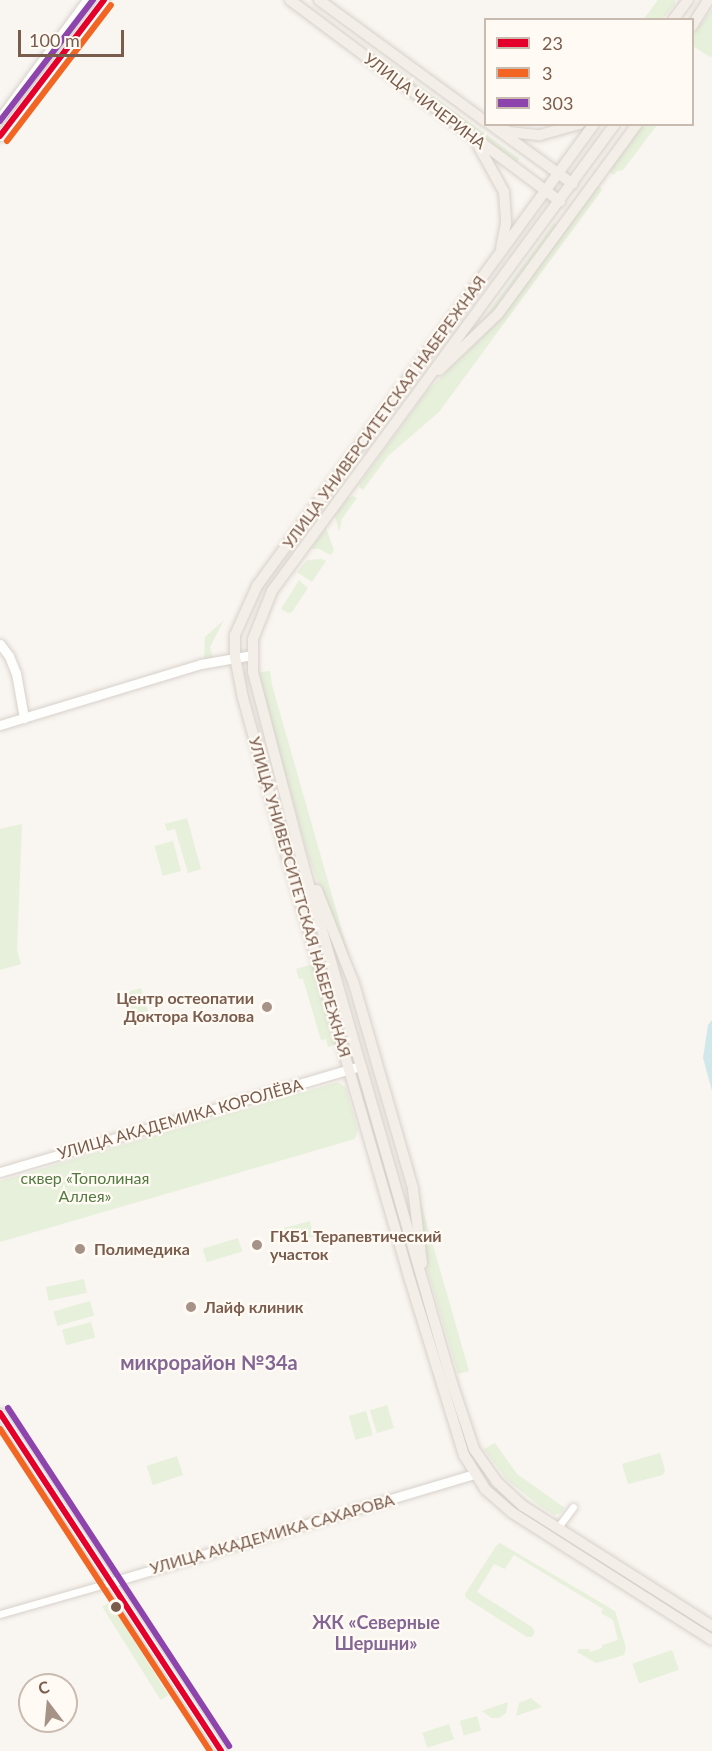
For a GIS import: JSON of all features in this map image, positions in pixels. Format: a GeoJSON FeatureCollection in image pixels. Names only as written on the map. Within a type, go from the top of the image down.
{"type":"FeatureCollection","features":[{"type":"Feature","properties":{"kind":"main road","name":"УЛИЦА ЧИЧЕРИНА"},"geometry":{"type":"LineString","coordinates":[[290,0],[475,140],[560,201]]}},
{"type":"Feature","properties":{"kind":"main road","name":"УЛИЦА ЧИЧЕРИНА"},"geometry":{"type":"LineString","coordinates":[[319,0],[484,121]]}},
{"type":"Feature","properties":{"kind":"main road"},"geometry":{"type":"LineString","coordinates":[[674,18],[688,0]]}},
{"type":"Feature","properties":{"kind":"main road"},"geometry":{"type":"LineString","coordinates":[[692,18],[706,0]]}},
{"type":"Feature","properties":{"kind":"main road"},"geometry":{"type":"LineString","coordinates":[[694,24],[706,0]]}},
{"type":"Feature","properties":{"kind":"main road","name":"УЛИЦА ЧИЧЕРИНА"},"geometry":{"type":"LineString","coordinates":[[494,126],[573,184]]}},
{"type":"Feature","properties":{"kind":"main road"},"geometry":{"type":"LineString","coordinates":[[496,126],[509,132],[533,135],[559,132],[574,126]]}},
{"type":"Feature","properties":{"kind":"main road","name":"УЛИЦА УНИВЕРСИТЕТСКАЯ НАБЕРЕЖНАЯ"},"geometry":{"type":"LineString","coordinates":[[592,126],[257,586],[235,635],[235,657],[243,698],[349,1070],[457,1437],[474,1474],[490,1495],[511,1512],[712,1640]]}},
{"type":"Feature","properties":{"kind":"main road","name":"УЛИЦА УНИВЕРСИТЕТСКАЯ НАБЕРЕЖНАЯ"},"geometry":{"type":"LineString","coordinates":[[614,126],[272,591],[253,639],[252,656],[258,697],[301,856],[466,1431],[485,1467],[509,1494],[712,1626]]}},
{"type":"Feature","properties":{"kind":"main road"},"geometry":{"type":"LineString","coordinates":[[421,386],[498,315],[636,126]]}},
{"type":"Feature","properties":{"kind":"main road"},"geometry":{"type":"LineString","coordinates":[[475,140],[504,192],[506,223],[500,253]]}},
{"type":"Feature","properties":{"kind":"main road"},"geometry":{"type":"LineString","coordinates":[[301,856],[354,984],[413,1189],[425,1290]]}},
{"type":"Feature","properties":{"kind":"main road"},"geometry":{"type":"LineString","coordinates":[[474,1474],[485,1467]]}},
{"type":"Feature","properties":{"kind":"street"},"geometry":{"type":"LineString","coordinates":[[0,118],[87,0]]}},
{"type":"Feature","properties":{"kind":"street"},"geometry":{"type":"LineString","coordinates":[[0,136],[104,0]]}},
{"type":"Feature","properties":{"kind":"street"},"geometry":{"type":"LineString","coordinates":[[0,644],[9,656],[16,673],[24,718]]}},
{"type":"Feature","properties":{"kind":"street"},"geometry":{"type":"LineString","coordinates":[[0,724],[201,664],[252,656]]}},
{"type":"Feature","properties":{"kind":"street","name":"УЛИЦА АКАДЕМИКА КОРОЛЁВА"},"geometry":{"type":"LineString","coordinates":[[0,1172],[361,1066]]}},
{"type":"Feature","properties":{"kind":"street"},"geometry":{"type":"LineString","coordinates":[[0,1413],[221,1751]]}},
{"type":"Feature","properties":{"kind":"street","name":"УЛИЦА АКАДЕМИКА САХАРОВА"},"geometry":{"type":"LineString","coordinates":[[0,1614],[474,1474]]}},
{"type":"Feature","properties":{"kind":"street"},"geometry":{"type":"LineString","coordinates":[[558,1527],[573,1507]]}},
{"type":"Feature","properties":{"kind":"green space"},"geometry":{"type":"Polygon","coordinates":[[[658,0],[675,0],[675,4],[664,18],[645,18],[658,0]]]}},
{"type":"Feature","properties":{"kind":"green space"},"geometry":{"type":"Polygon","coordinates":[[[712,9],[712,56],[710,57],[694,47],[694,33],[712,9]]]}},
{"type":"Feature","properties":{"kind":"green space"},"geometry":{"type":"Polygon","coordinates":[[[381,58],[519,159],[517,162],[379,61],[381,58]]]}},
{"type":"Feature","properties":{"kind":"green space"},"geometry":{"type":"Polygon","coordinates":[[[641,126],[656,126],[623,170],[617,171],[614,175],[608,171],[641,126]]]}},
{"type":"Feature","properties":{"kind":"green space"},"geometry":{"type":"Polygon","coordinates":[[[598,185],[602,190],[439,412],[388,456],[363,490],[359,487],[427,391],[501,318],[598,185]]]}},
{"type":"Feature","properties":{"kind":"green space"},"geometry":{"type":"Polygon","coordinates":[[[554,223],[558,227],[494,313],[471,336],[554,223]]]}},
{"type":"Feature","properties":{"kind":"green space"},"geometry":{"type":"Polygon","coordinates":[[[353,496],[357,498],[342,519],[339,532],[335,515],[348,498],[353,496]]]}},
{"type":"Feature","properties":{"kind":"green space"},"geometry":{"type":"Polygon","coordinates":[[[326,528],[334,550],[331,555],[319,549],[311,549],[326,528]]]}},
{"type":"Feature","properties":{"kind":"green space"},"geometry":{"type":"Polygon","coordinates":[[[307,560],[326,561],[312,582],[297,572],[307,560]]]}},
{"type":"Feature","properties":{"kind":"green space"},"geometry":{"type":"Polygon","coordinates":[[[299,580],[308,588],[292,612],[288,613],[281,609],[299,580]]]}},
{"type":"Feature","properties":{"kind":"green space"},"geometry":{"type":"Polygon","coordinates":[[[224,620],[210,647],[213,658],[204,660],[205,637],[224,620]]]}},
{"type":"Feature","properties":{"kind":"green space"},"geometry":{"type":"Polygon","coordinates":[[[270,671],[272,685],[355,976],[309,859],[262,692],[259,672],[270,671]]]}},
{"type":"Feature","properties":{"kind":"green space"},"geometry":{"type":"Polygon","coordinates":[[[187,818],[201,869],[188,873],[175,829],[167,831],[165,824],[187,818]]]}},
{"type":"Feature","properties":{"kind":"green space"},"geometry":{"type":"Polygon","coordinates":[[[22,824],[17,950],[21,964],[0,970],[0,829],[22,824]]]}},
{"type":"Feature","properties":{"kind":"green space"},"geometry":{"type":"Polygon","coordinates":[[[173,841],[181,871],[163,876],[155,846],[173,841]]]}},
{"type":"Feature","properties":{"kind":"green space"},"geometry":{"type":"Polygon","coordinates":[[[313,964],[336,1044],[328,1047],[326,1039],[321,1040],[303,979],[299,979],[296,969],[313,964]]]}},
{"type":"Feature","properties":{"kind":"green space"},"geometry":{"type":"Polygon","coordinates":[[[141,988],[150,1018],[131,1023],[122,994],[141,988]]]}},
{"type":"Feature","properties":{"kind":"green space","name":"сквер «Тополиная Аллея»"},"geometry":{"type":"Polygon","coordinates":[[[338,1082],[346,1088],[358,1130],[355,1139],[0,1242],[0,1181],[338,1082]]]}},
{"type":"Feature","properties":{"kind":"green space"},"geometry":{"type":"Polygon","coordinates":[[[414,1179],[469,1371],[458,1374],[428,1272],[414,1179]]]}},
{"type":"Feature","properties":{"kind":"green space"},"geometry":{"type":"Polygon","coordinates":[[[310,1221],[314,1236],[288,1243],[284,1228],[310,1221]]]}},
{"type":"Feature","properties":{"kind":"green space"},"geometry":{"type":"Polygon","coordinates":[[[238,1238],[242,1251],[207,1262],[203,1249],[238,1238]]]}},
{"type":"Feature","properties":{"kind":"green space"},"geometry":{"type":"Polygon","coordinates":[[[84,1279],[87,1293],[49,1301],[46,1287],[84,1279]]]}},
{"type":"Feature","properties":{"kind":"green space"},"geometry":{"type":"Polygon","coordinates":[[[90,1301],[94,1315],[58,1326],[53,1311],[90,1301]]]}},
{"type":"Feature","properties":{"kind":"green space"},"geometry":{"type":"Polygon","coordinates":[[[91,1322],[95,1337],[66,1345],[62,1330],[91,1322]]]}},
{"type":"Feature","properties":{"kind":"green space"},"geometry":{"type":"Polygon","coordinates":[[[387,1405],[394,1428],[377,1433],[370,1410],[387,1405]]]}},
{"type":"Feature","properties":{"kind":"green space"},"geometry":{"type":"Polygon","coordinates":[[[366,1411],[373,1435],[356,1440],[349,1416],[366,1411]]]}},
{"type":"Feature","properties":{"kind":"green space"},"geometry":{"type":"Polygon","coordinates":[[[495,1443],[517,1474],[565,1508],[561,1513],[554,1515],[507,1480],[484,1449],[495,1443]]]}},
{"type":"Feature","properties":{"kind":"green space"},"geometry":{"type":"Polygon","coordinates":[[[660,1453],[665,1470],[663,1475],[628,1484],[622,1464],[660,1453]]]}},
{"type":"Feature","properties":{"kind":"green space"},"geometry":{"type":"Polygon","coordinates":[[[177,1456],[183,1475],[153,1485],[147,1466],[177,1456]]]}},
{"type":"Feature","properties":{"kind":"green space"},"geometry":{"type":"Polygon","coordinates":[[[500,1543],[615,1611],[626,1648],[624,1655],[596,1663],[577,1652],[579,1649],[589,1649],[590,1652],[618,1640],[613,1620],[601,1613],[603,1609],[514,1555],[505,1569],[494,1564],[477,1592],[532,1627],[535,1632],[532,1637],[527,1637],[466,1598],[465,1594],[500,1543]]]}},
{"type":"Feature","properties":{"kind":"green space"},"geometry":{"type":"Polygon","coordinates":[[[110,1602],[168,1695],[161,1700],[102,1607],[110,1602]]]}},
{"type":"Feature","properties":{"kind":"green space"},"geometry":{"type":"Polygon","coordinates":[[[672,1650],[679,1670],[639,1684],[632,1664],[672,1650]]]}},
{"type":"Feature","properties":{"kind":"green space"},"geometry":{"type":"Polygon","coordinates":[[[531,1698],[542,1707],[516,1716],[519,1703],[531,1698]]]}},
{"type":"Feature","properties":{"kind":"green space"},"geometry":{"type":"Polygon","coordinates":[[[508,1702],[506,1713],[499,1718],[491,1718],[482,1711],[508,1702]]]}},
{"type":"Feature","properties":{"kind":"green space"},"geometry":{"type":"Polygon","coordinates":[[[477,1716],[481,1730],[464,1735],[460,1721],[477,1716]]]}},
{"type":"Feature","properties":{"kind":"green space"},"geometry":{"type":"Polygon","coordinates":[[[449,1724],[454,1739],[427,1748],[422,1733],[449,1724]]]}},
{"type":"Feature","properties":{"kind":"water"},"geometry":{"type":"Polygon","coordinates":[[[712,1020],[712,1091],[703,1058],[708,1025],[712,1020]]]}},
{"type":"Feature","properties":{"kind":"transit line","name":"303"},"geometry":{"type":"LineString","coordinates":[[0,121],[93,0]]}},
{"type":"Feature","properties":{"kind":"transit line","name":"23"},"geometry":{"type":"LineString","coordinates":[[0,136],[104,0]]}},
{"type":"Feature","properties":{"kind":"transit line","name":"3"},"geometry":{"type":"LineString","coordinates":[[7,141],[111,5]]}},
{"type":"Feature","properties":{"kind":"transit line","name":"303"},"geometry":{"type":"LineString","coordinates":[[8,1408],[229,1746]]}},
{"type":"Feature","properties":{"kind":"transit line","name":"23"},"geometry":{"type":"LineString","coordinates":[[0,1413],[221,1751]]}},
{"type":"Feature","properties":{"kind":"transit line","name":"3"},"geometry":{"type":"LineString","coordinates":[[0,1429],[210,1751]]}},
{"type":"Feature","properties":{"kind":"place","name":"Центр остеопатии Доктора Козлова"},"geometry":{"type":"Point","coordinates":[267,1007]}},
{"type":"Feature","properties":{"kind":"place","name":"ГКБ1 Терапевтический участок"},"geometry":{"type":"Point","coordinates":[257,1245]}},
{"type":"Feature","properties":{"kind":"place","name":"Полимедика"},"geometry":{"type":"Point","coordinates":[80,1249]}},
{"type":"Feature","properties":{"kind":"place","name":"Лайф клиник"},"geometry":{"type":"Point","coordinates":[191,1307]}},
{"type":"Feature","properties":{"kind":"district","name":"микрорайон №34а"},"geometry":{"type":"Point","coordinates":[209,1362]}},
{"type":"Feature","properties":{"kind":"district","name":"ЖК «Северные Шершни»"},"geometry":{"type":"Point","coordinates":[376,1633]}}]}
